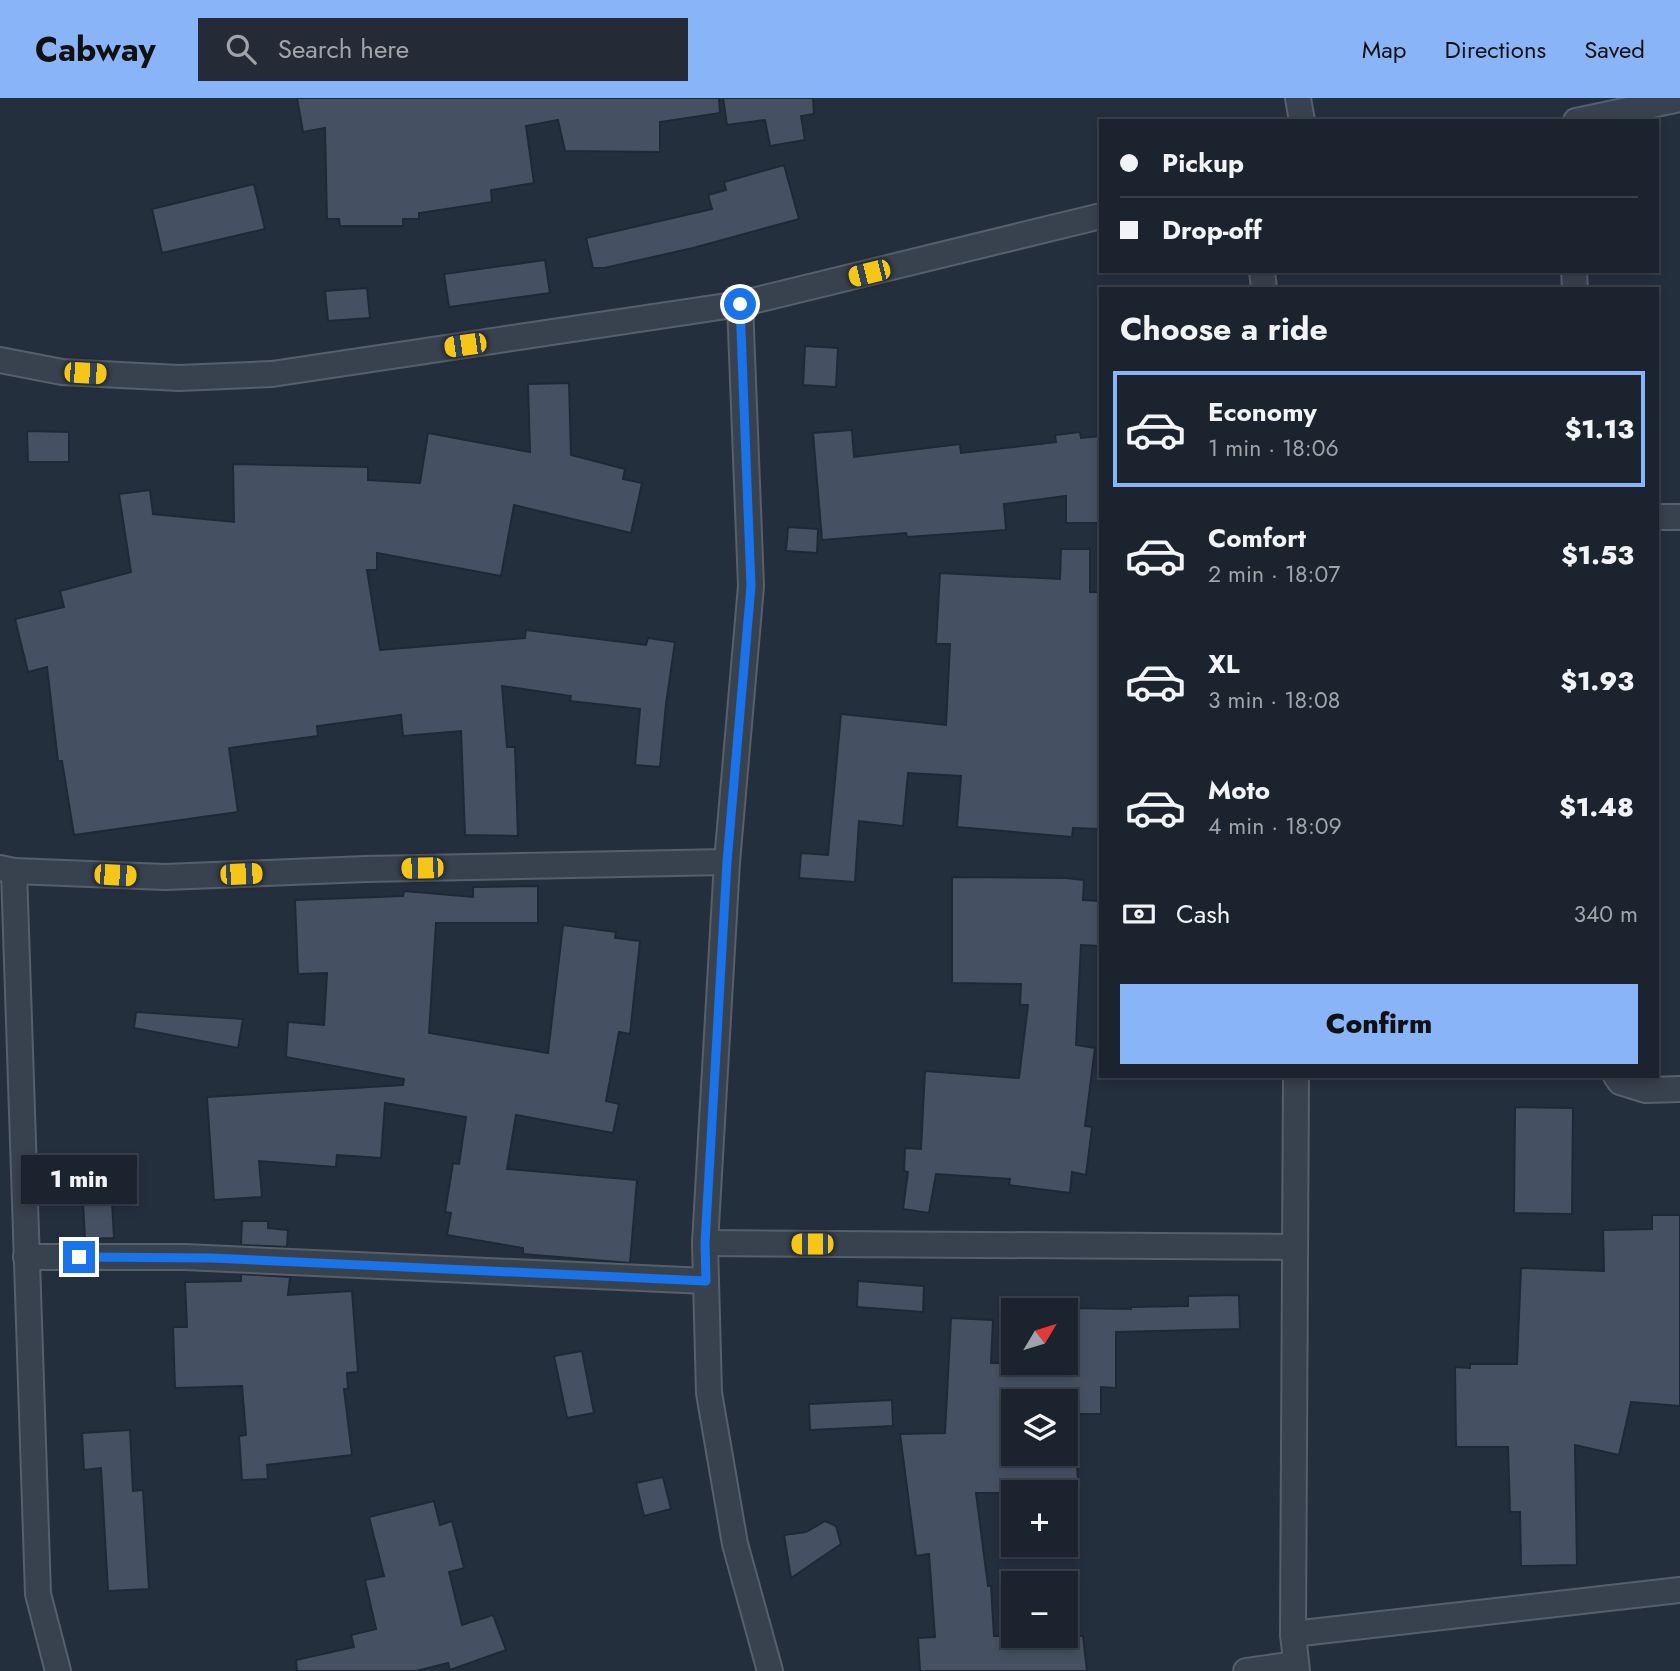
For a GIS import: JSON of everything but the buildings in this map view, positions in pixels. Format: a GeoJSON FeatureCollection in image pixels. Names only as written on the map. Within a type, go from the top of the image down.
{"type":"FeatureCollection","features":[{"type":"Feature","properties":{"kind":"street"},"geometry":{"type":"LineString","coordinates":[[1298,98],[1302,119]]}},
{"type":"Feature","properties":{"kind":"street"},"geometry":{"type":"LineString","coordinates":[[1585,119],[1680,99]]}},
{"type":"Feature","properties":{"kind":"street"},"geometry":{"type":"LineString","coordinates":[[0,360],[62,372],[179,378],[272,374],[740,304],[1099,216]]}},
{"type":"Feature","properties":{"kind":"street"},"geometry":{"type":"LineString","coordinates":[[740,304],[751,586],[727,862],[705,1243],[711,1407],[735,1544],[770,1671]]}},
{"type":"Feature","properties":{"kind":"street"},"geometry":{"type":"LineString","coordinates":[[1659,517],[1680,517]]}},
{"type":"Feature","properties":{"kind":"street"},"geometry":{"type":"LineString","coordinates":[[58,1671],[38,1594],[26,1257],[7,869],[165,877],[366,869],[727,862]]}},
{"type":"Feature","properties":{"kind":"street"},"geometry":{"type":"LineString","coordinates":[[1246,1671],[1296,1668],[1293,1634],[1296,1078]]}},
{"type":"Feature","properties":{"kind":"street"},"geometry":{"type":"LineString","coordinates":[[1617,1078],[1620,1082],[1646,1090],[1680,1089]]}},
{"type":"Feature","properties":{"kind":"street"},"geometry":{"type":"LineString","coordinates":[[705,1243],[1294,1247]]}},
{"type":"Feature","properties":{"kind":"street"},"geometry":{"type":"LineString","coordinates":[[26,1257],[185,1257],[706,1281]]}},
{"type":"Feature","properties":{"kind":"street"},"geometry":{"type":"LineString","coordinates":[[1293,1634],[1680,1590]]}},
{"type":"Feature","properties":{"kind":"route"},"geometry":{"type":"LineString","coordinates":[[79,1257],[185,1257],[706,1281],[705,1243],[727,862],[751,586],[740,304]]}}]}
